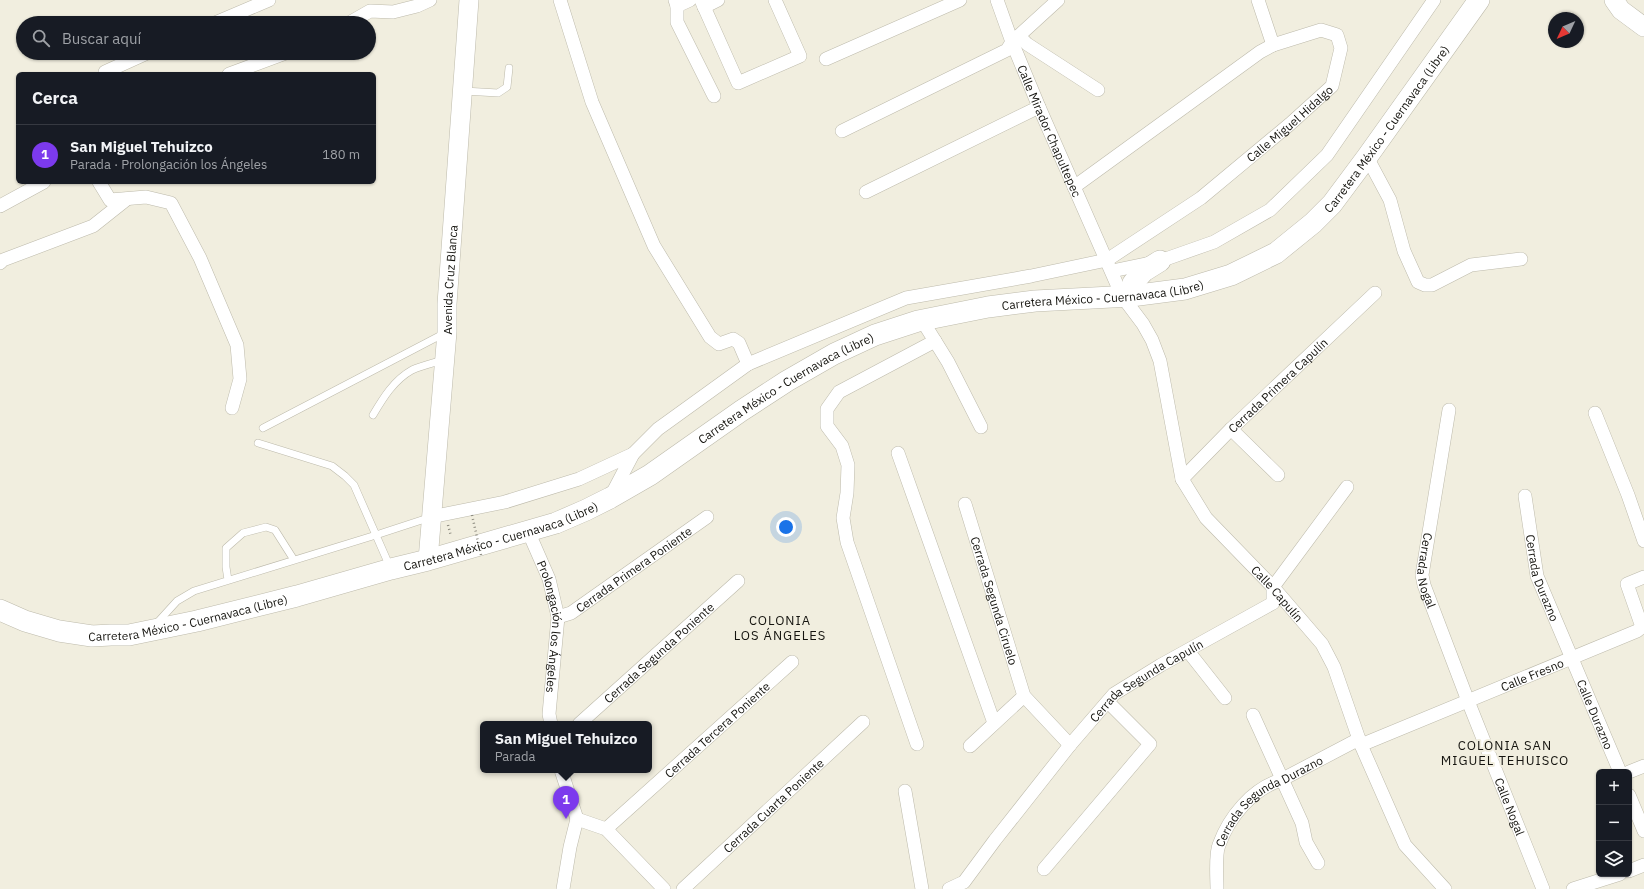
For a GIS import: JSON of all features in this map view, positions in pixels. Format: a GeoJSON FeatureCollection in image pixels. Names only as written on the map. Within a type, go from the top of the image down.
{"type":"FeatureCollection","features":[{"type":"Feature","properties":{"kind":"main road","name":"Avenida Cruz Blanca"},"geometry":{"type":"LineString","coordinates":[[428,560],[445,359],[447,304],[470,0]]}},
{"type":"Feature","properties":{"kind":"main road","name":"Carretera México - Cuernavaca (Libre)"},"geometry":{"type":"LineString","coordinates":[[0,610],[25,621],[59,631],[92,636],[105,636],[129,634],[197,621],[298,596],[556,523],[610,498],[650,476],[741,411],[787,381],[834,354],[875,335],[918,321],[988,307],[1035,301],[1127,296],[1185,289],[1231,275],[1276,253],[1332,204],[1479,0]]}},
{"type":"Feature","properties":{"kind":"main road"},"geometry":{"type":"LineString","coordinates":[[1614,0],[1621,10],[1644,27]]}},
{"type":"Feature","properties":{"kind":"main road"},"geometry":{"type":"LineString","coordinates":[[1127,296],[1133,283],[1144,271],[1160,261]]}},
{"type":"Feature","properties":{"kind":"street"},"geometry":{"type":"LineString","coordinates":[[231,16],[269,0]]}},
{"type":"Feature","properties":{"kind":"street"},"geometry":{"type":"LineString","coordinates":[[361,16],[370,11],[393,12],[417,6],[430,0]]}},
{"type":"Feature","properties":{"kind":"street"},"geometry":{"type":"LineString","coordinates":[[560,0],[592,102],[654,246],[710,337],[719,344],[733,340],[739,343],[748,364]]}},
{"type":"Feature","properties":{"kind":"street"},"geometry":{"type":"LineString","coordinates":[[690,0],[676,3],[677,22],[714,96]]}},
{"type":"Feature","properties":{"kind":"street"},"geometry":{"type":"LineString","coordinates":[[718,0],[703,3],[738,83],[800,56],[775,0]]}},
{"type":"Feature","properties":{"kind":"street"},"geometry":{"type":"LineString","coordinates":[[826,59],[960,0]]}},
{"type":"Feature","properties":{"kind":"street","name":"Calle Mirador Chapultepec"},"geometry":{"type":"LineString","coordinates":[[997,0],[1016,39],[1039,107],[1074,187],[1109,265],[1127,296]]}},
{"type":"Feature","properties":{"kind":"street"},"geometry":{"type":"LineString","coordinates":[[842,131],[1007,50],[1016,39],[1058,0]]}},
{"type":"Feature","properties":{"kind":"street"},"geometry":{"type":"LineString","coordinates":[[1258,0],[1273,45]]}},
{"type":"Feature","properties":{"kind":"street"},"geometry":{"type":"LineString","coordinates":[[610,498],[633,454],[658,429],[748,364],[906,298],[1031,276],[1109,265],[1160,261],[1214,242],[1270,210],[1327,155],[1434,0]]}},
{"type":"Feature","properties":{"kind":"street","name":"Calle Miguel Hidalgo"},"geometry":{"type":"LineString","coordinates":[[1074,187],[1247,61],[1273,45],[1321,30],[1337,35],[1341,48],[1332,86],[1290,124],[1201,198],[1109,265]]}},
{"type":"Feature","properties":{"kind":"street"},"geometry":{"type":"LineString","coordinates":[[1016,39],[1027,44],[1098,90]]}},
{"type":"Feature","properties":{"kind":"street"},"geometry":{"type":"LineString","coordinates":[[105,72],[132,60]]}},
{"type":"Feature","properties":{"kind":"street"},"geometry":{"type":"LineString","coordinates":[[234,72],[267,60]]}},
{"type":"Feature","properties":{"kind":"street"},"geometry":{"type":"LineString","coordinates":[[866,192],[1039,107]]}},
{"type":"Feature","properties":{"kind":"street"},"geometry":{"type":"LineString","coordinates":[[1367,157],[1390,200],[1404,251],[1418,282],[1424,285],[1432,285],[1471,265],[1521,259]]}},
{"type":"Feature","properties":{"kind":"street"},"geometry":{"type":"LineString","coordinates":[[0,206],[40,184]]}},
{"type":"Feature","properties":{"kind":"street"},"geometry":{"type":"LineString","coordinates":[[100,184],[110,200],[146,197],[171,203],[200,258],[237,345],[240,379],[232,408]]}},
{"type":"Feature","properties":{"kind":"street"},"geometry":{"type":"LineString","coordinates":[[1,258],[93,226],[127,198]]}},
{"type":"Feature","properties":{"kind":"street","name":"Cerrada Primera Capulín"},"geometry":{"type":"LineString","coordinates":[[1182,479],[1231,429],[1376,293]]}},
{"type":"Feature","properties":{"kind":"street","name":"Calle Capulín"},"geometry":{"type":"LineString","coordinates":[[1127,296],[1152,340],[1160,361],[1182,479],[1206,518],[1273,587],[1322,644],[1334,667],[1360,742],[1405,845],[1439,887]]}},
{"type":"Feature","properties":{"kind":"street"},"geometry":{"type":"LineString","coordinates":[[918,321],[924,325],[948,362],[981,427]]}},
{"type":"Feature","properties":{"kind":"street"},"geometry":{"type":"LineString","coordinates":[[918,744],[847,542],[843,518],[847,493],[848,464],[842,446],[827,426],[827,409],[839,392],[935,341]]}},
{"type":"Feature","properties":{"kind":"street","name":"Cerrada Nogal"},"geometry":{"type":"LineString","coordinates":[[1449,410],[1422,575],[1424,585],[1468,701]]}},
{"type":"Feature","properties":{"kind":"street"},"geometry":{"type":"LineString","coordinates":[[1595,413],[1628,495],[1644,541]]}},
{"type":"Feature","properties":{"kind":"street"},"geometry":{"type":"LineString","coordinates":[[1231,429],[1278,475]]}},
{"type":"Feature","properties":{"kind":"street"},"geometry":{"type":"LineString","coordinates":[[898,453],[994,723]]}},
{"type":"Feature","properties":{"kind":"street"},"geometry":{"type":"LineString","coordinates":[[431,517],[520,498],[579,479],[633,454]]}},
{"type":"Feature","properties":{"kind":"street","name":"Cerrada Segunda Capulín"},"geometry":{"type":"LineString","coordinates":[[949,889],[964,882],[995,840],[1070,746],[1114,694],[1161,665],[1273,603],[1273,587],[1348,487]]}},
{"type":"Feature","properties":{"kind":"street","name":"Cerrada Durazno"},"geometry":{"type":"LineString","coordinates":[[1525,496],[1537,576],[1572,657]]}},
{"type":"Feature","properties":{"kind":"street","name":"Cerrada Segunda Ciruelo"},"geometry":{"type":"LineString","coordinates":[[965,504],[1024,696]]}},
{"type":"Feature","properties":{"kind":"street","name":"Cerrada Primera Poniente"},"geometry":{"type":"LineString","coordinates":[[558,617],[571,613],[707,517]]}},
{"type":"Feature","properties":{"kind":"street","name":"Prolongación los Ángeles"},"geometry":{"type":"LineString","coordinates":[[528,531],[549,579],[558,617],[549,714],[550,721]]}},
{"type":"Feature","properties":{"kind":"street","name":"Calle Fresno"},"geometry":{"type":"LineString","coordinates":[[1360,742],[1468,701],[1637,631],[1642,627],[1627,584],[1644,577]]}},
{"type":"Feature","properties":{"kind":"street","name":"Cerrada Segunda Poniente"},"geometry":{"type":"LineString","coordinates":[[582,721],[738,581]]}},
{"type":"Feature","properties":{"kind":"street"},"geometry":{"type":"LineString","coordinates":[[1188,651],[1226,698]]}},
{"type":"Feature","properties":{"kind":"street","name":"Calle Durazno"},"geometry":{"type":"LineString","coordinates":[[1572,657],[1619,769]]}},
{"type":"Feature","properties":{"kind":"street","name":"Cerrada Tercera Poniente"},"geometry":{"type":"LineString","coordinates":[[606,830],[792,662]]}},
{"type":"Feature","properties":{"kind":"street"},"geometry":{"type":"LineString","coordinates":[[970,746],[1024,696],[1070,746]]}},
{"type":"Feature","properties":{"kind":"street","name":"Calle Nogal"},"geometry":{"type":"LineString","coordinates":[[1468,701],[1543,889]]}},
{"type":"Feature","properties":{"kind":"street"},"geometry":{"type":"LineString","coordinates":[[1044,869],[1150,744],[1108,702]]}},
{"type":"Feature","properties":{"kind":"street"},"geometry":{"type":"LineString","coordinates":[[1253,715],[1302,824],[1306,842],[1318,863]]}},
{"type":"Feature","properties":{"kind":"street","name":"Cerrada Cuarta Poniente"},"geometry":{"type":"LineString","coordinates":[[683,889],[863,722]]}},
{"type":"Feature","properties":{"kind":"street","name":"Cerrada Segunda Durazno"},"geometry":{"type":"LineString","coordinates":[[1217,889],[1218,846],[1238,809],[1270,783],[1281,780],[1360,742]]}},
{"type":"Feature","properties":{"kind":"street"},"geometry":{"type":"LineString","coordinates":[[1632,771],[1644,766]]}},
{"type":"Feature","properties":{"kind":"street"},"geometry":{"type":"LineString","coordinates":[[562,773],[577,819],[570,847],[563,889]]}},
{"type":"Feature","properties":{"kind":"street"},"geometry":{"type":"LineString","coordinates":[[905,791],[922,889]]}},
{"type":"Feature","properties":{"kind":"street"},"geometry":{"type":"LineString","coordinates":[[1632,801],[1644,831]]}},
{"type":"Feature","properties":{"kind":"street"},"geometry":{"type":"LineString","coordinates":[[577,819],[606,830],[664,889]]}},
{"type":"Feature","properties":{"kind":"street"},"geometry":{"type":"LineString","coordinates":[[1632,870],[1644,865]]}},
{"type":"Feature","properties":{"kind":"street"},"geometry":{"type":"LineString","coordinates":[[1573,889],[1611,877]]}},
{"type":"Feature","properties":{"kind":"lane"},"geometry":{"type":"LineString","coordinates":[[462,90],[498,93],[507,87],[509,68]]}},
{"type":"Feature","properties":{"kind":"lane"},"geometry":{"type":"LineString","coordinates":[[263,428],[447,332]]}},
{"type":"Feature","properties":{"kind":"lane"},"geometry":{"type":"LineString","coordinates":[[373,416],[385,395],[397,382],[413,370],[445,359]]}},
{"type":"Feature","properties":{"kind":"lane"},"geometry":{"type":"LineString","coordinates":[[258,443],[332,466],[345,476],[354,485],[391,569]]}},
{"type":"Feature","properties":{"kind":"lane"},"geometry":{"type":"LineString","coordinates":[[151,630],[177,601],[194,590],[431,517]]}},
{"type":"Feature","properties":{"kind":"lane"},"geometry":{"type":"LineString","coordinates":[[228,580],[226,548],[243,533],[266,527],[275,530],[294,560]]}},
{"type":"Feature","properties":{"kind":"path"},"geometry":{"type":"LineString","coordinates":[[472,515],[481,555]]}},
{"type":"Feature","properties":{"kind":"place","name":"San Miguel Tehuizco"},"geometry":{"type":"Point","coordinates":[566,819]}},
{"type":"Feature","properties":{"kind":"district","name":"COLONIA LOS ÁNGELES"},"geometry":{"type":"Point","coordinates":[780,628]}},
{"type":"Feature","properties":{"kind":"district","name":"COLONIA SAN MIGUEL TEHUISCO"},"geometry":{"type":"Point","coordinates":[1505,752]}}]}
